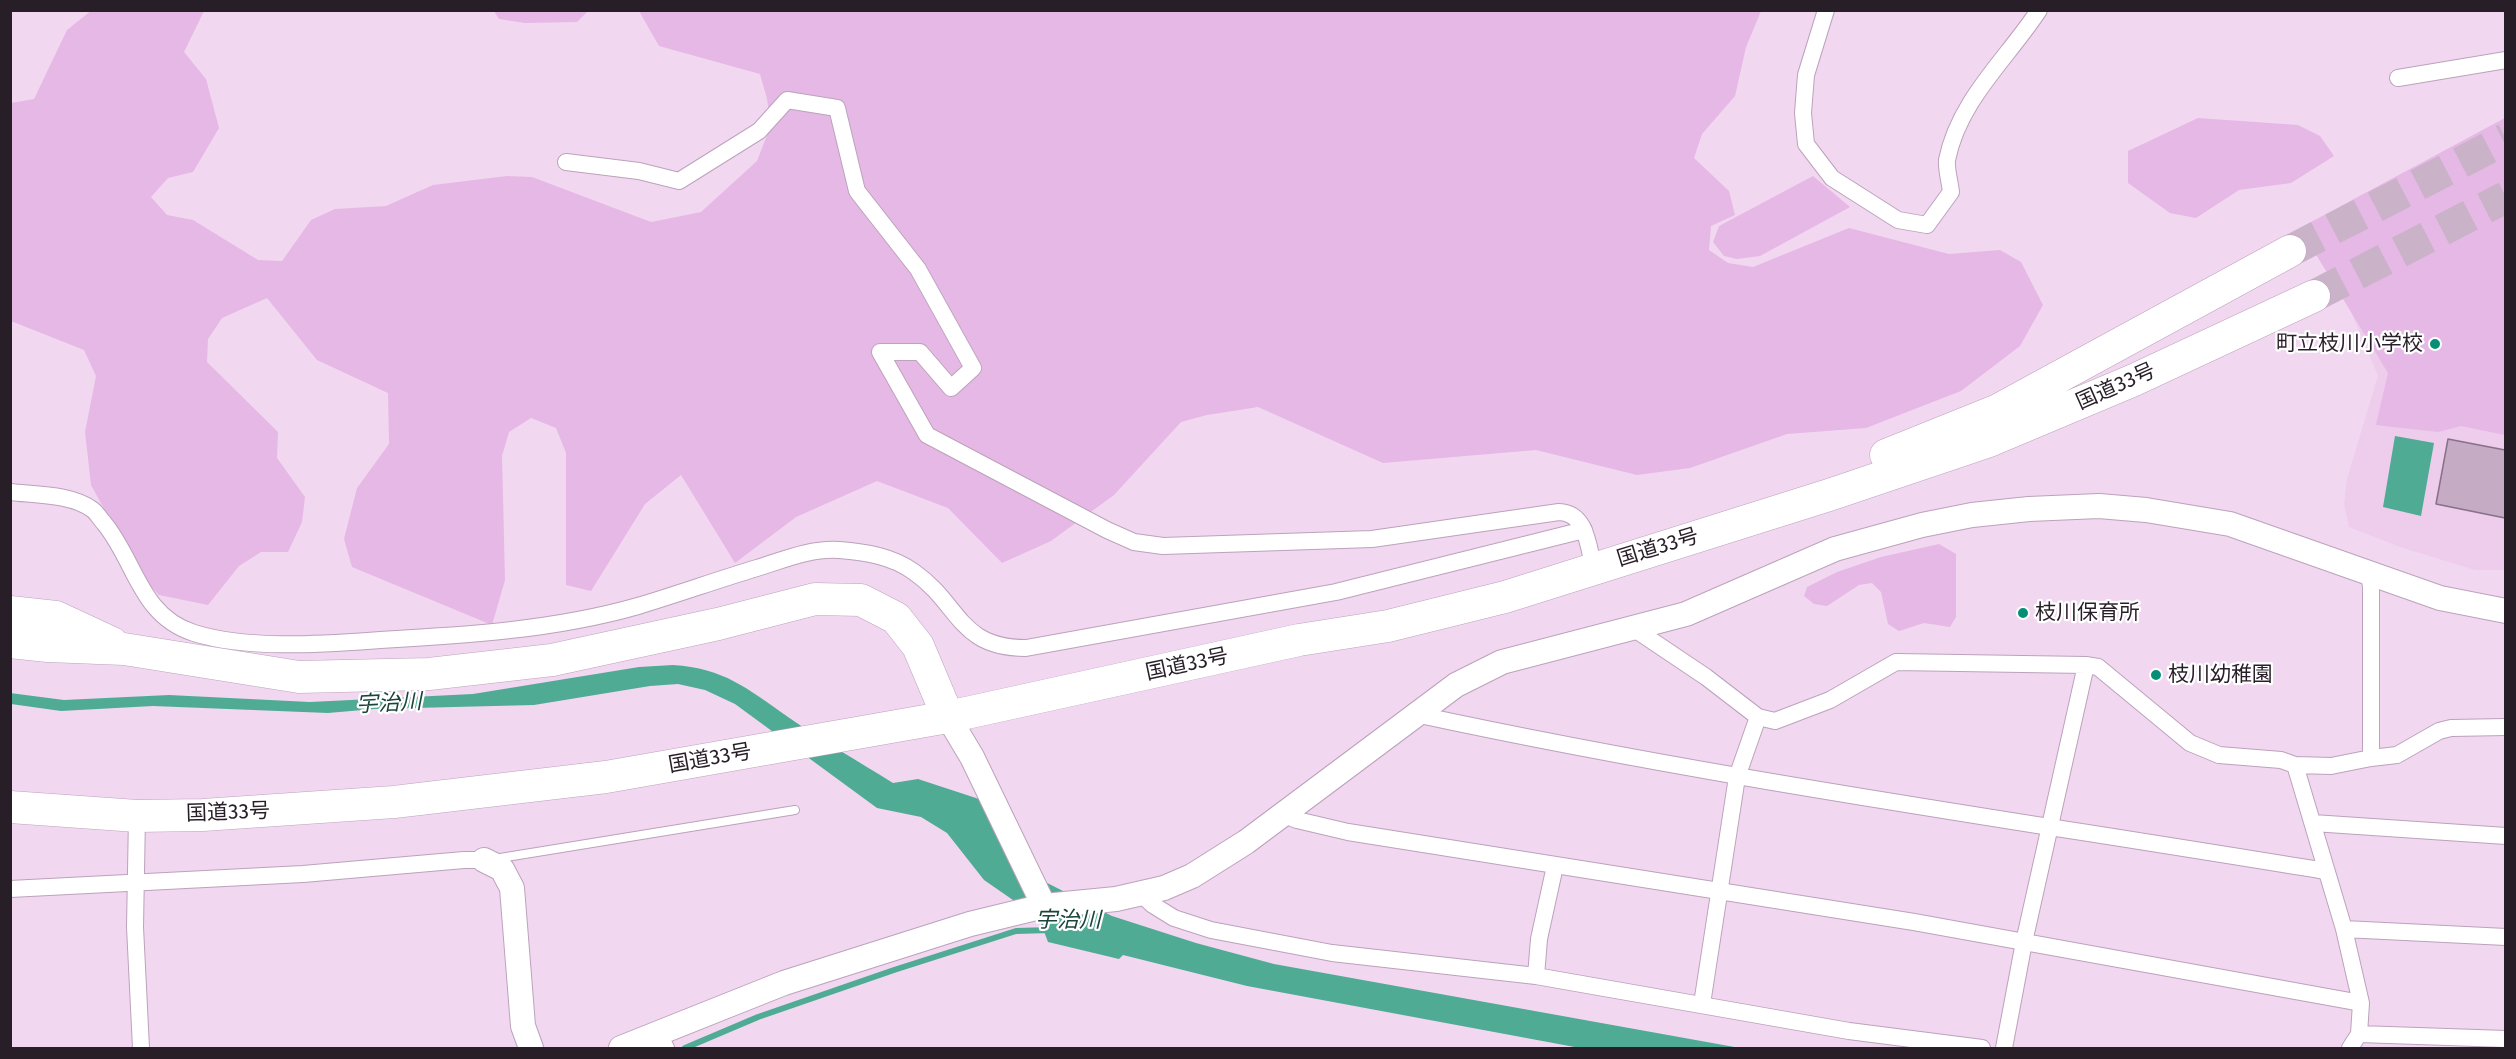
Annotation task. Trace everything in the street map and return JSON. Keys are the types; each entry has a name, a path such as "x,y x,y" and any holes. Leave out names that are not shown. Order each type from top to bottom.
{"highway":[{"path":"1594,568 1998,410 2290,250"},
{"name":"国道33号","path":"10,807 137,816 290,811 394,802 606,777 948,717 1299,640 1388,626 1505,597 1829,495 1989,441 2132,401 2318,305"},
{"path":"10,642 48,646 124,648 299,677 429,674 552,660 718,624 815,599 861,600 896,618 918,646 948,717"},
{"path":"10,612 56,617 124,648"}],"street":[{"path":"1826,10 1806,75 1803,113 1806,144 1832,178 1898,220 1927,225 1951,192 1947,161 1964,114 1997,64 2039,10"},
{"path":"2398,78 2505,60"},
{"path":"566,162 639,171 679,181 759,131 787,100 837,108 857,191 918,269 973,368 951,388 920,352 880,352 927,435 1134,542 1163,546 1372,539 1559,512 1570,513 1580,521 1594,568"},
{"path":"10,492 73,501 93,510 112,533 145,595 165,620 194,633 239,641 317,644 517,631 635,606 804,553 836,550 873,554 902,564 917,573 967,628 982,640 1005,648 1026,648 1336,592 1584,530"},
{"path":"621,1048 662,1041 784,982 970,924 1044,906 1141,894 1173,884 1214,863 1456,685 1502,662 1686,614 1835,549 1922,525 1972,515 2029,509 2099,506 2198,518 2230,524 2440,598 2505,611"},
{"path":"2369,573 2371,758"},
{"path":"1634,628 1706,677 1758,717 1775,721 1830,700 1896,662 2098,667 2190,743 2219,755 2281,760 2295,765 2331,766 2397,755 2439,731 2451,728 2505,727"},
{"path":"2004,1048 2024,942 2086,665"},
{"path":"1415,714 1475,728 1737,777 2325,871"},
{"path":"948,717 972,757 1044,906"},
{"path":"1702,1005 1737,777 1758,717"},
{"path":"2295,765 2344,929 2361,1003 2359,1034 2350,1048"},
{"path":"1282,814 1297,820 1348,832 2024,942 2361,1003"},
{"path":"137,816 135,927 141,1048"},
{"path":"2313,823 2505,836"},
{"path":"10,889 303,874 464,860 484,861 502,869 512,888 523,1026 531,1048"},
{"path":"1536,976 1539,939 1555,866"},
{"path":"1141,894 1153,905 1174,918 1211,930 1332,952 1536,976 1850,1031 1982,1048"},
{"path":"2344,929 2505,937"},
{"path":"2359,1034 2505,1039"}],"lane":[{"path":"484,861 795,810"}],"shaded area":[{"path":"92,10 204,11 184,52 206,79 219,128 193,172 168,178 151,197 167,215 193,220 258,260 282,261 311,220 335,209 386,206 433,185 507,176 532,177 651,222 701,212 757,161 771,125 760,74 659,46 639,11 1761,11 1746,47 1735,96 1702,134 1694,158 1729,191 1735,215 1711,226 1709,250 1728,263 1753,267 1849,228 1949,254 2000,250 2021,262 2043,305 2020,346 1961,391 1866,428 1787,434 1690,468 1637,475 1536,450 1383,463 1258,407 1207,415 1181,422 1114,495 1051,541 1002,563 948,508 877,481 796,517 735,563 681,475 645,504 591,591 566,585 566,453 556,428 531,418 509,432 502,456 505,580 492,625 352,567 344,539 357,488 389,444 388,393 317,360 267,298 222,318 208,339 207,362 278,432 277,458 305,497 302,522 288,552 261,552 239,566 208,605 159,595 141,576 91,485 85,432 96,376 84,350 11,321 11,103 34,99 67,30"},
{"path":"494,11 588,11 577,22 525,23 499,19"},
{"path":"2198,118 2298,125 2320,136 2334,156 2291,183 2239,190 2196,218 2170,213 2128,183 2128,151"},
{"name":"町立枝川小学校","path":"2505,118 2505,570 2475,570 2400,547 2349,527 2344,504 2347,479 2378,376 2351,312 2300,228"},
{"name":"町立枝川小学校","path":"2505,118 2505,435 2461,426 2438,432 2376,425 2388,373 2300,228"},
{"path":"1813,176 1850,207 1760,256 1737,259 1724,256 1713,242 1719,226"},
{"path":"1939,544 1956,554 1956,617 1950,627 1924,623 1899,631 1888,624 1881,592 1872,583 1859,585 1827,606 1814,604 1804,596 1807,587 1837,572 1881,557"}],"water":[{"path":"2395,436 2434,443 2421,516 2383,507"},
{"name":"宇治川","path":"673,665 707,670 735,682 813,734 893,783 918,779 982,800 999,831 1010,864 1112,916 1196,943 1274,964 1740,1048 1580,1048 1247,986 1123,955 1119,959 1048,942 1039,918 984,880 947,833 921,817 877,808 735,704 705,690 678,684 650,686 534,705 374,709 328,713 153,706 61,711 11,704 10,693 64,700 169,695 310,702 473,694 639,667"}],"building":[{"path":"2448,439 2505,450 2505,518 2436,504"}],"waterway":[{"path":"685,1048 758,1017 894,970 1016,931 1051,930"}],"tunnel":[{"path":"2290,251 2506,139"},
{"path":"2314,296 2506,197"}],"place":[{"name":"町立枝川小学校","path":"2435,344"},
{"name":"枝川保育所","path":"2023,613"},
{"name":"枝川幼稚園","path":"2156,675"}]}
